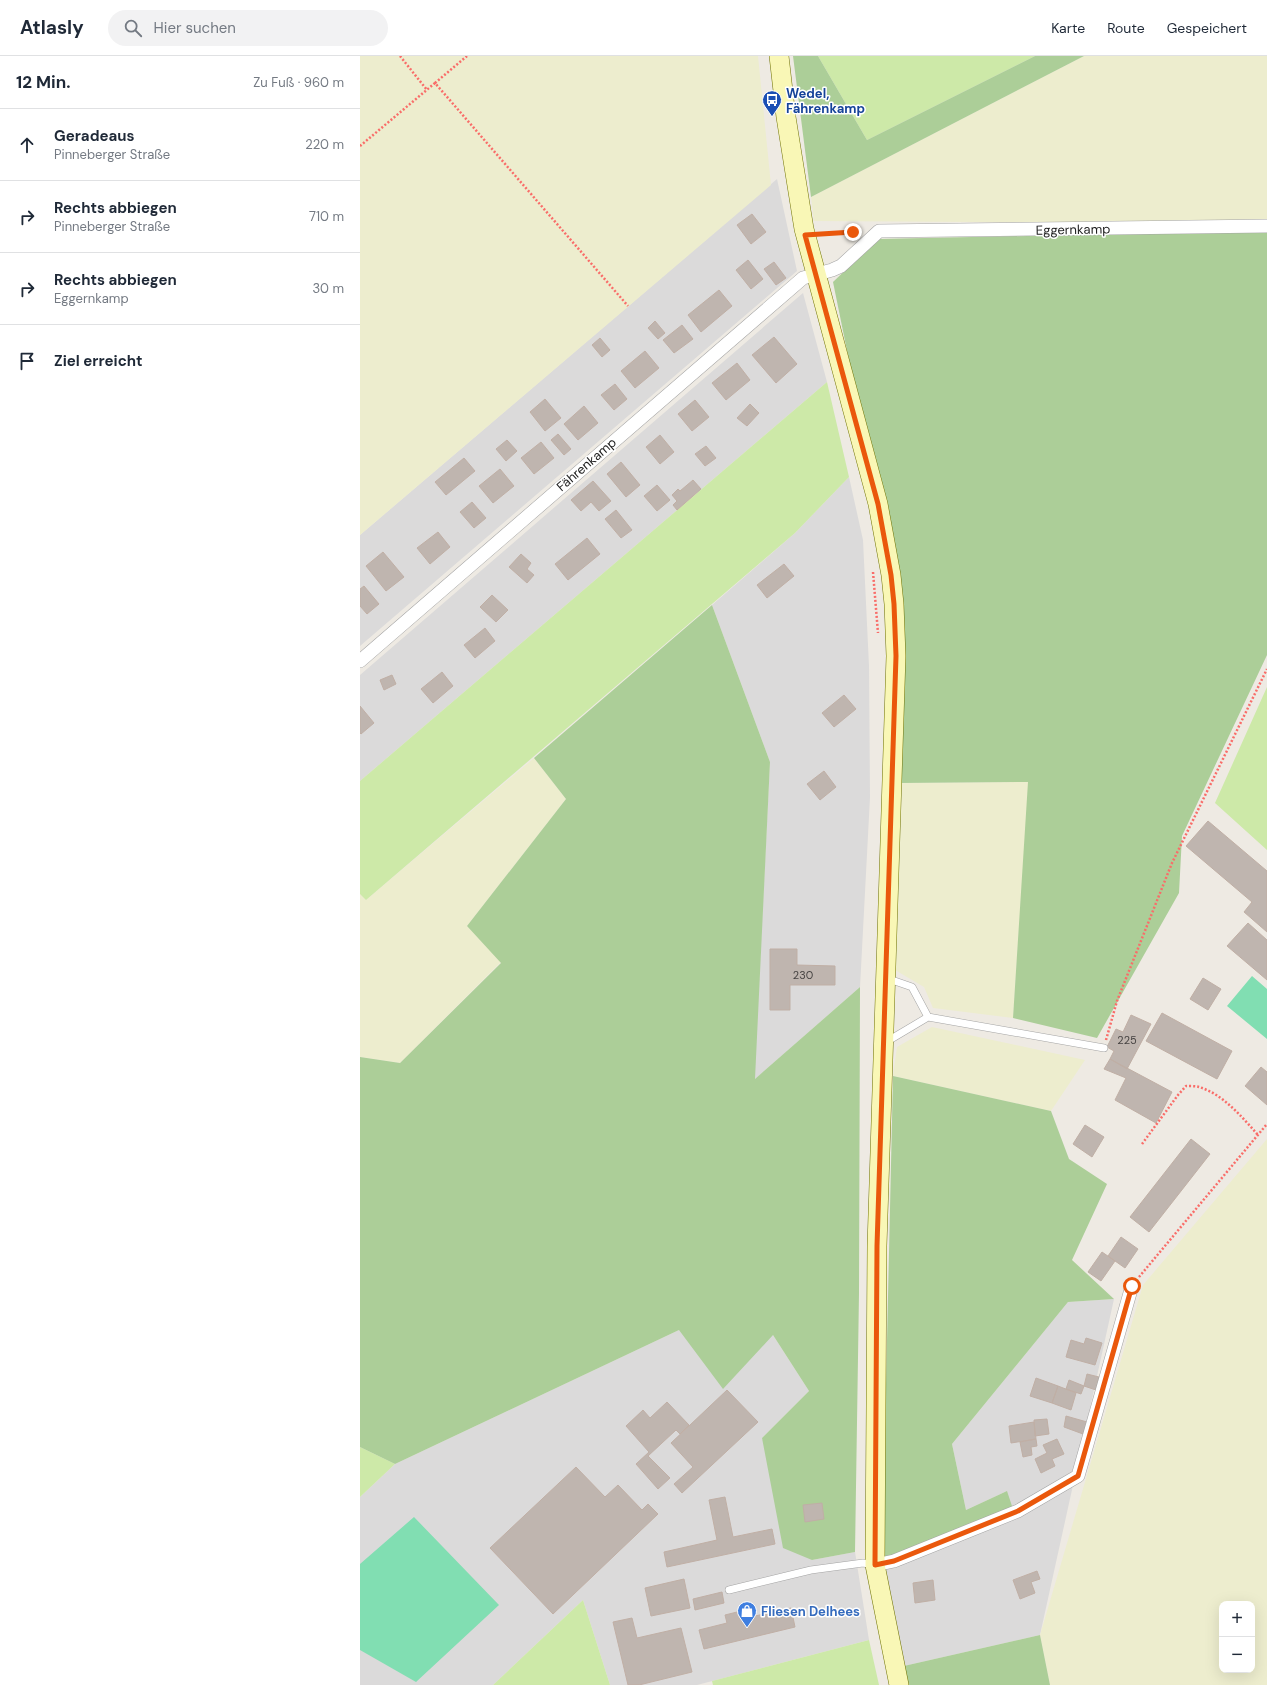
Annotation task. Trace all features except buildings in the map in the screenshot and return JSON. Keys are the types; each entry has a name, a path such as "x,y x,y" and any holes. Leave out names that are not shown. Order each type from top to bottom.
{"main road":[{"path":"779,56 786,117 805,235 878,504 885,540 894,604 896,656 886,978 882,1044 877,1246 875,1565 899,1685"}],"street":[{"name":"Eggernkamp","path":"879,231 1267,226"},
{"path":"816,275 842,266 879,231"},
{"name":"Fährenkamp","path":"360,660 803,278 816,275"},
{"path":"875,1565 894,1561 1018,1511 1078,1476 1132,1286"}],"lane":[{"path":"886,978 912,987 928,1017"},
{"path":"882,1044 928,1017 1104,1048"},
{"path":"729,1590 811,1570 863,1563 875,1565"}],"path":[{"path":"400,56 427,90"},
{"path":"360,146 467,56"},
{"path":"435,83 628,306"},
{"path":"805,235 879,231"},
{"path":"873,566 878,634"},
{"path":"1104,1048 1117,1001 1172,863 1267,669"},
{"path":"1142,1144 1186,1086 1199,1087 1219,1097 1232,1107 1258,1135"},
{"path":"1132,1286 1267,1124"}],"shaded area":[{"path":"777,179 797,271 360,646 360,535"},
{"path":"803,293 827,382 360,781 360,675"},
{"path":"849,477 863,540 869,666 870,797 860,987 754,1080 770,762 712,605 795,533"},
{"path":"1114,1299 1040,1635 895,1668 882,1562 1007,1491 966,1510 952,1444 1068,1302"},
{"path":"679,1330 773,1335 809,1391 762,1438 812,1560 855,1552 869,1640 697,1685 610,1685 583,1600 493,1685 360,1685 360,1497 395,1464"}],"green space":[{"path":"360,56 758,56 771,185 360,535"},
{"path":"793,56 818,56 867,140 1035,56 1084,56 811,197"},
{"path":"818,56 1035,56 867,140"},
{"path":"1084,56 1267,56 1267,224 814,221 811,197"},
{"path":"1267,231 1267,655 1182,836 1179,893 1097,1038 1013,1018 1028,782 899,783 883,527 833,282 878,239"},
{"path":"827,382 849,477 795,533 366,900 360,894 360,781"},
{"path":"712,605 770,762 755,1079 860,987 859,1293 855,1552 812,1560 783,1548 762,1438 809,1391 773,1335 723,1389 679,1330 395,1464 360,1447 360,1057 400,1063 501,963 467,926 566,799 534,758"},
{"path":"1267,687 1267,850 1215,803"},
{"path":"534,758 566,799 467,926 501,962 400,1063 360,1057 360,894 366,900"},
{"path":"1029,782 1013,1018 933,1008 924,987 895,970 899,783"},
{"path":"1252,976 1267,989 1267,1039 1227,1006"},
{"path":"932,1027 1085,1060 1051,1111 893,1076 897,1047"},
{"path":"893,1076 1051,1111 1069,1159 1107,1184 1072,1260 1114,1299 1068,1302 952,1444 966,1510 1007,1491 1013,1509 882,1562"},
{"path":"1267,1139 1267,1685 1050,1685 1040,1635 1143,1285"},
{"path":"360,1447 395,1464 360,1497"},
{"path":"414,1517 499,1605 416,1682 360,1650 360,1564"},
{"path":"583,1600 610,1685 493,1685"},
{"path":"1040,1635 1050,1685 899,1685 895,1668"},
{"path":"869,1640 879,1685 713,1685 712,1681"}],"place":[{"name":"Wedel, Fährenkamp","path":"772,117"},
{"name":"Fliesen Delhees","path":"747,1628"}],"route":[{"path":"853,232 805,235 878,504 891,575 894,604 896,656 893,775 886,978 882,1044 881,1142 877,1246 875,1565 894,1561 1018,1511 1078,1476 1132,1286"}]}
